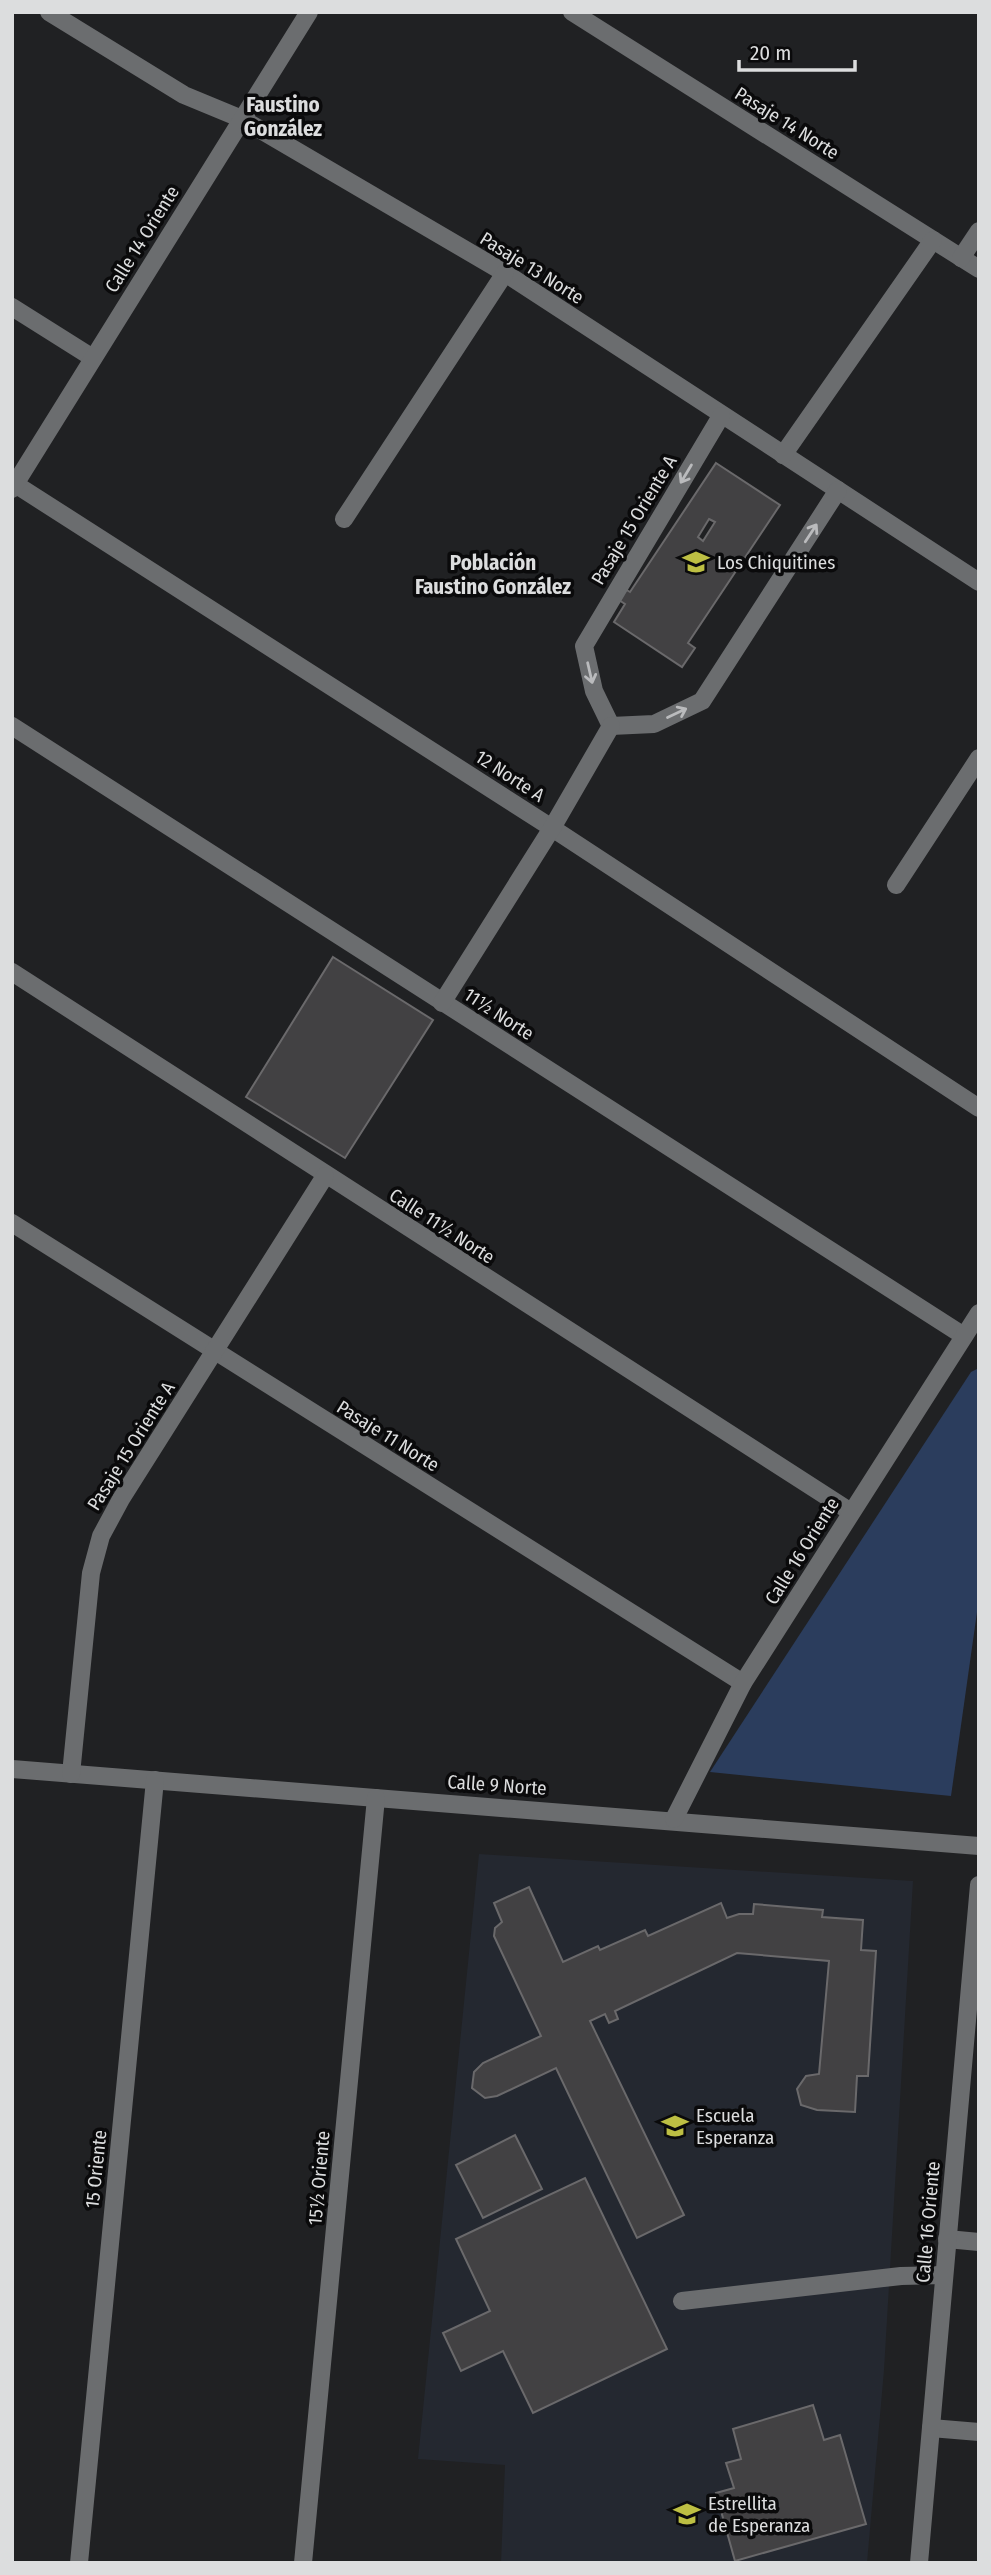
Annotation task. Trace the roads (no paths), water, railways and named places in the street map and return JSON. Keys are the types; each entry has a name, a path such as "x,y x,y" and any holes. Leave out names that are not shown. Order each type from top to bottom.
{"street":[{"name":"Pasaje 13 Norte","path":"49,12 184,95 242,118 505,273 979,582"},
{"name":"Calle 14 Oriente","path":"14,486 309,12"},
{"name":"Pasaje 14 Norte","path":"572,12 979,269"},
{"path":"961,258 979,231"},
{"path":"783,455 933,240"},
{"path":"344,519 505,273"},
{"path":"12,307 93,358"},
{"name":"Pasaje 15 Oriente A","path":"611,726 594,691 584,646 721,416"},
{"name":"12 Norte A","path":"14,486 552,828 979,1108"},
{"path":"442,1003 552,828 611,726 654,724 702,701 838,491"},
{"name":"11½ Norte","path":"12,726 964,1336"},
{"path":"896,885 979,758"},
{"name":"Calle 11½ Norte","path":"12,972 851,1513"},
{"name":"Pasaje 15 Oriente A","path":"71,1773 91,1573 101,1536 325,1176"},
{"name":"Pasaje 11 Norte","path":"12,1223 743,1684"},
{"name":"Calle 16 Oriente","path":"674,1819 743,1684 979,1313"},
{"name":"Calle 9 Norte","path":"12,1769 674,1819 979,1846"},
{"name":"15 Oriente","path":"79,2563 155,1780"},
{"name":"15½ Oriente","path":"303,2563 376,1798"},
{"name":"Calle 16 Oriente","path":"919,2563 947,2239 971,2062 979,1885"},
{"path":"947,2239 979,2242"},
{"path":"682,2301 901,2276 944,2275"},
{"path":"931,2428 979,2432"}],"place":[{"name":"Los Chiquitines","path":"696,562"},
{"name":"Escuela Esperanza","path":"675,2126"},
{"name":"Estrellita de Esperanza","path":"687,2514"}],"district":[{"name":"Faustino González","path":"283,117"},
{"name":"Población Faustino González","path":"493,575"}]}
